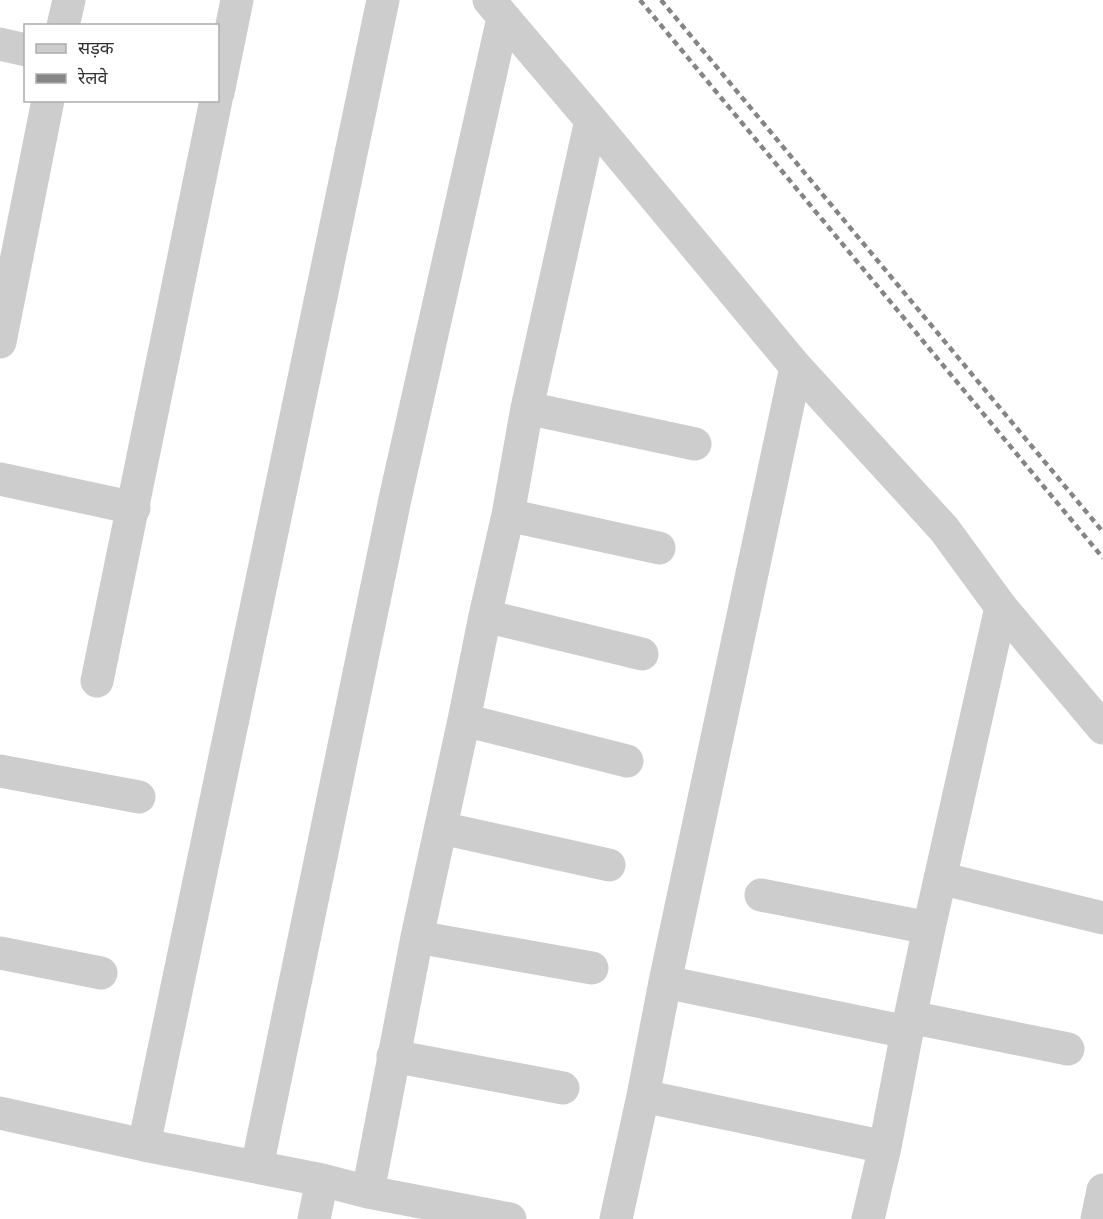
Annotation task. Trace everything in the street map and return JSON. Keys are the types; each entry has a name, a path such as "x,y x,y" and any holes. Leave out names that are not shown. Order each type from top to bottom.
{"street":[{"path":"63,24 69,0"},
{"path":"219,88 237,0"},
{"path":"144,1145 383,0"},
{"path":"257,1167 496,9"},
{"path":"496,9 796,367 944,529 1001,607 1103,728"},
{"path":"0,44 24,50"},
{"path":"0,342 11,232 47,102"},
{"path":"97,681 216,102"},
{"path":"368,1192 417,937 507,515 527,408 591,120"},
{"path":"616,1219 643,1096 664,982 796,367"},
{"path":"527,408 694,444"},
{"path":"0,479 134,508"},
{"path":"507,515 659,548"},
{"path":"868,1219 885,1147 908,1024 1001,607"},
{"path":"485,616 642,654"},
{"path":"464,720 627,761"},
{"path":"0,771 139,797"},
{"path":"441,828 609,865"},
{"path":"940,878 1103,918"},
{"path":"761,895 929,928"},
{"path":"417,937 592,968"},
{"path":"0,953 102,974"},
{"path":"664,982 1068,1049"},
{"path":"393,1056 563,1088"},
{"path":"643,1096 885,1147"},
{"path":"0,1113 144,1145 322,1180 368,1192 510,1219"},
{"path":"314,1219 322,1180"},
{"path":"1096,1219 1103,1190"}],"railway":[{"path":"640,0 1103,558"},
{"path":"661,0 1103,532"}]}
